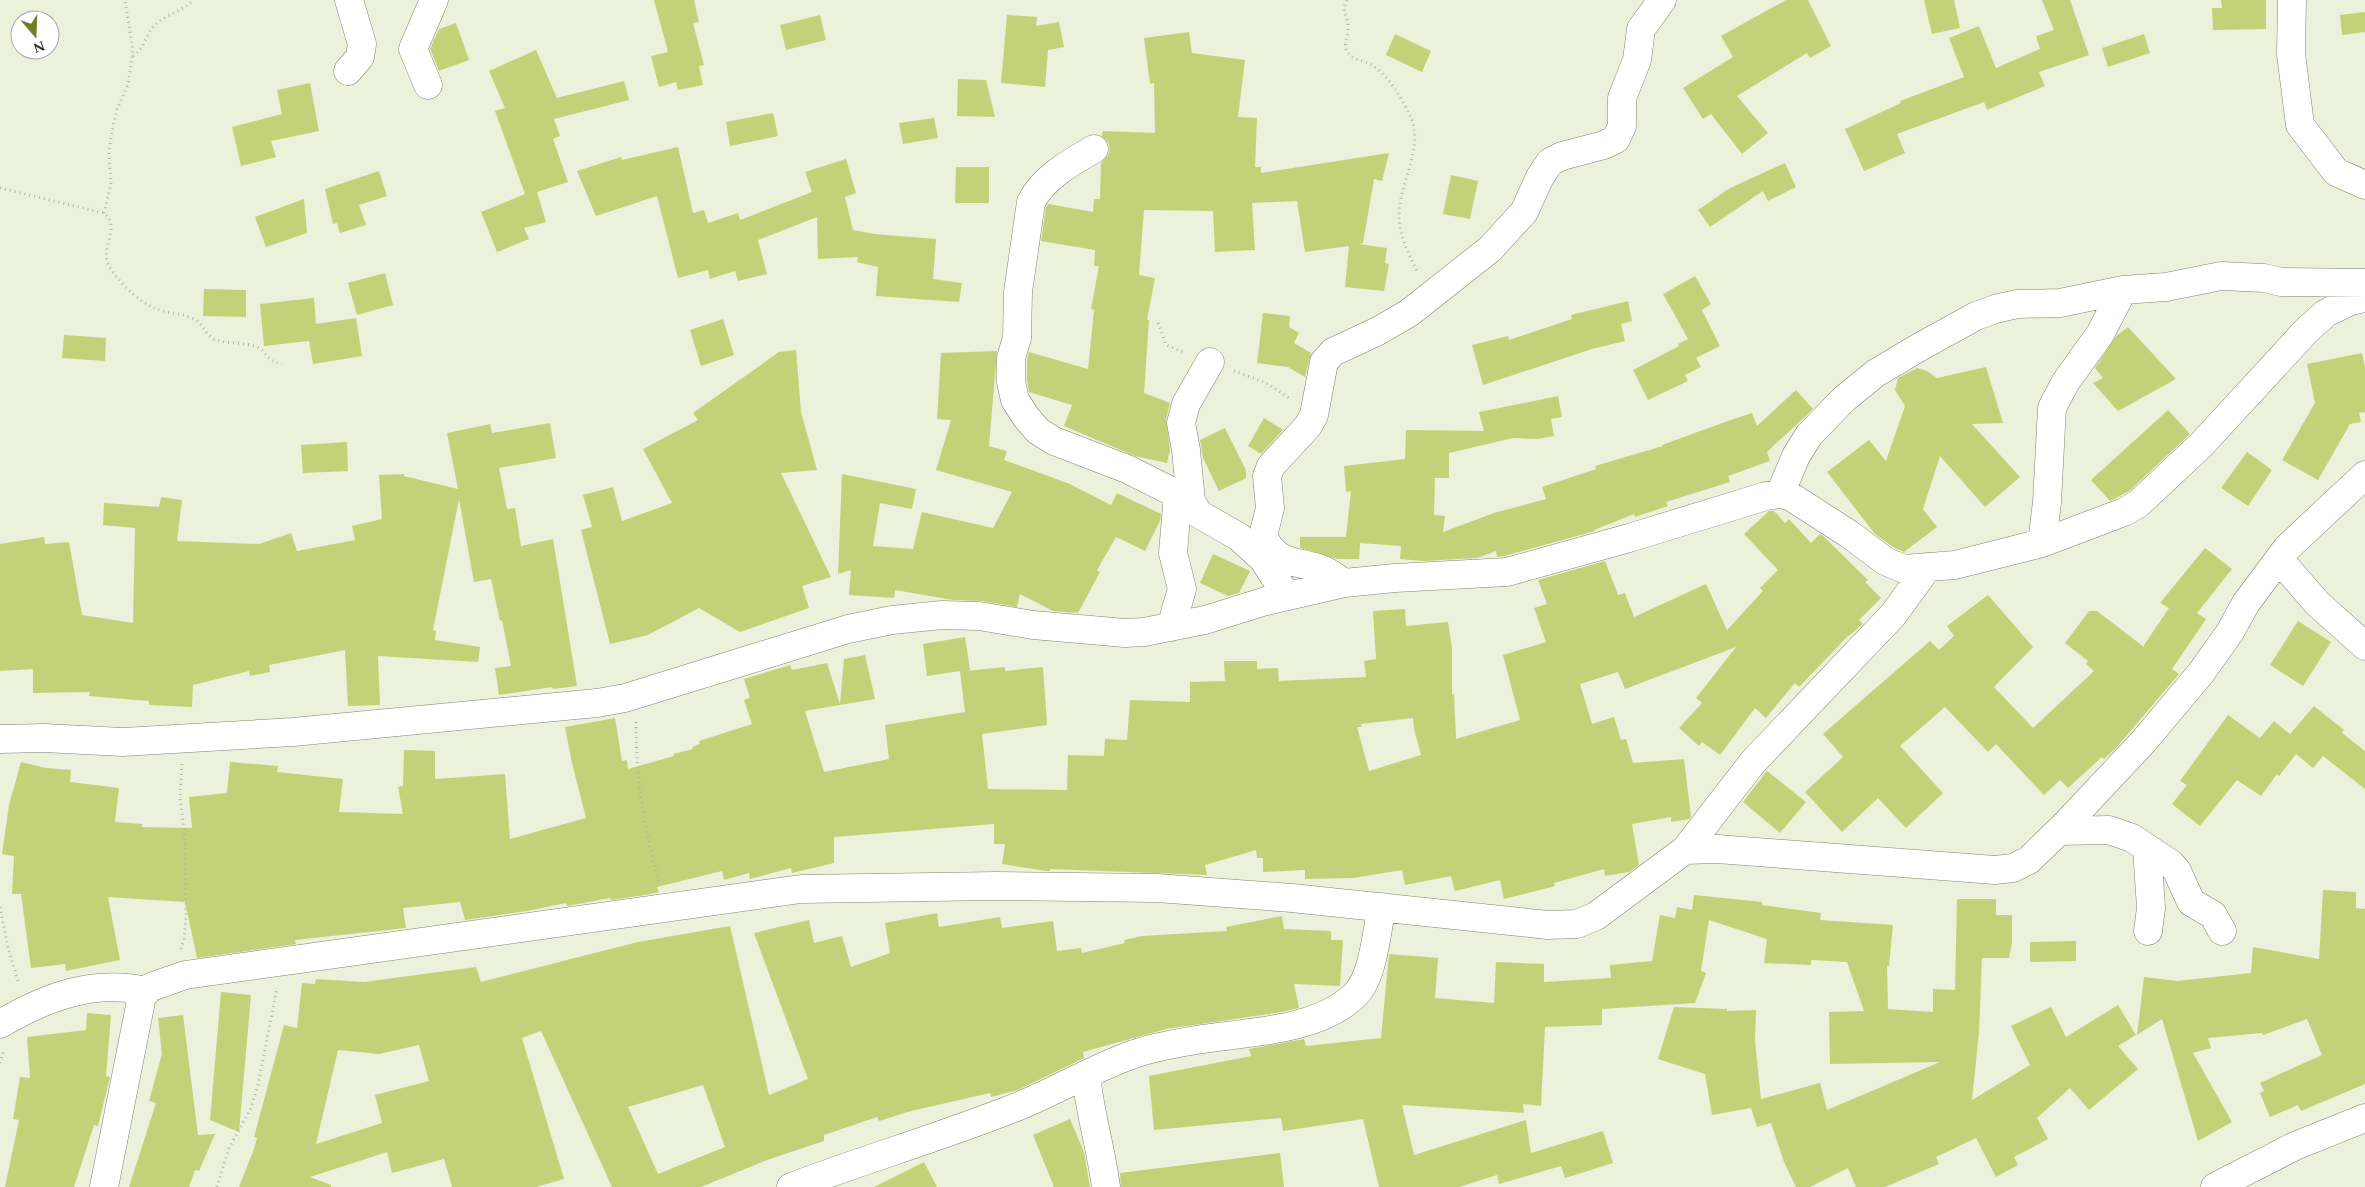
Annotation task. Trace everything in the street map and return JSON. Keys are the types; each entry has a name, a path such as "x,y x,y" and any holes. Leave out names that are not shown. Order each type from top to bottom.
{"street":[{"path":"348,71 360,57 362,44 349,0"},
{"path":"428,85 413,49 434,0"},
{"path":"1344,583 1330,573 1284,560 1272,552 1263,536 1270,508 1267,476 1271,466 1308,426 1314,415 1324,362 1333,352 1378,331 1409,313 1484,254 1512,227 1524,212 1540,177 1550,162 1562,156 1604,146 1616,139 1622,126 1622,98 1637,60 1641,28 1662,0"},
{"path":"2292,0 2291,54 2300,125 2336,172 2365,185"},
{"path":"1094,149 1037,190 1032,202 1018,292 1017,338 1011,358 1011,382 1015,400 1026,418 1038,431 1054,441 1127,469 1185,498 1199,514 1239,537 1263,560 1287,596"},
{"path":"1780,494 1796,456 1809,435 1844,399 1876,373 1976,316 1995,309 2025,304 2060,303 2123,290 2166,287 2220,276 2264,278 2281,282 2365,283"},
{"path":"2042,543 2047,502 2052,408 2065,383 2100,334 2123,290"},
{"path":"0,739 44,738 123,742 293,732 597,703 636,694 848,629 892,620 942,615 978,616 1033,625 1125,633 1171,627 1344,583 1395,578 1507,572 1629,538 1766,496 1780,494 1790,496 1812,510 1893,566 1904,569 1955,565 2042,543 2124,512 2138,504 2200,445 2306,331 2326,313 2351,301 2365,298"},
{"path":"1171,627 1182,589 1173,553 1185,498 1188,465 1181,423 1186,404 1210,362"},
{"path":"1685,850 1717,849 1995,870 2013,868 2029,860 2143,742 2201,673 2230,632 2246,603 2287,548 2365,475"},
{"path":"2279,559 2317,603 2365,646"},
{"path":"104,1187 137,1012 142,996 157,987 185,975 801,888 996,886 1157,888 1382,907 1548,925 1577,924 1596,916 1685,850 1753,762 1882,627 1928,568"},
{"path":"2059,831 2092,829 2118,832 2147,849 2171,864 2177,871 2190,902 2214,915 2222,931"},
{"path":"2147,849 2151,908 2148,931"},
{"path":"791,1187 1010,1110 1126,1057 1151,1049 1286,1027 1314,1019 1335,1009 1355,996 1364,983 1382,907"},
{"path":"9,1018 66,993 93,988 157,987"},
{"path":"1086,1076 1106,1187"},
{"path":"2215,1187 2244,1180 2295,1146 2365,1118"}],"path":[{"path":"104,213 111,184 108,152 117,109 128,85 132,56 132,38 125,0"},
{"path":"132,56 144,46 154,25 181,10 193,0"},
{"path":"1347,0 1343,12 1348,24 1346,45 1348,52 1355,59 1370,64 1377,69 1395,89 1411,118 1414,129 1414,145 1399,210 1400,226 1407,251 1431,295"},
{"path":"0,188 104,213 110,220 111,228 105,252 109,267 120,281 144,302 157,309 195,319 213,339 257,347 271,361 282,364"},
{"path":"636,694 638,784 645,830 665,908"},
{"path":"157,987 184,939 186,917 185,838 180,798 182,760 174,739"},
{"path":"0,906 8,948 19,984 9,1018"},
{"path":"217,1187 229,1148 251,1108 258,1085 282,961"}],"building":[{"path":"654,0 694,0 699,22 693,23 704,65 699,66 703,85 678,90 676,82 659,87 651,56 668,52"},
{"path":"1786,0 1808,0 1831,46 1810,58 1807,53 1737,96 1768,133 1742,154 1711,114 1703,119 1683,88 1733,57 1721,36"},
{"path":"1924,0 1954,0 1960,28 1932,34"},
{"path":"2042,0 2070,0 2089,55 2039,72 2045,86 1987,110 1984,102 1897,134 1905,153 1864,171 1845,129 1901,103 1900,101 1964,77 1949,38 1979,26 1996,68 2040,49 2036,36 2054,30"},
{"path":"2221,0 2266,0 2266,29 2213,30 2212,8 2222,8"},
{"path":"2365,12 2365,32 2342,35 2340,15"},
{"path":"820,15 826,40 786,50 780,25"},
{"path":"1007,15 1037,17 1036,26 1059,22 1064,47 1048,50 1045,87 1001,83"},
{"path":"456,23 469,60 439,71 430,49 439,29"},
{"path":"1189,32 1192,53 1245,60 1238,117 1257,118 1255,167 1261,167 1261,173 1389,153 1382,181 1374,179 1363,243 1359,244 1387,248 1385,263 1389,264 1384,291 1345,287 1349,246 1305,252 1297,201 1252,203 1255,250 1215,252 1213,211 1144,210 1139,275 1155,278 1147,320 1149,320 1144,393 1170,403 1166,419 1170,450 1167,463 1135,456 1064,426 1072,405 1029,392 1027,360 1029,352 1088,369 1094,310 1091,309 1099,266 1094,266 1095,250 1041,241 1046,207 1048,204 1093,212 1094,199 1100,199 1101,163 1107,157 1110,150 1108,142 1102,136 1103,131 1155,133 1154,83 1150,84 1144,38"},
{"path":"1395,34 1431,51 1422,72 1386,55"},
{"path":"2144,34 2150,53 2108,67 2102,48"},
{"path":"536,50 557,98 624,81 629,100 554,119 560,136 553,139 568,182 537,192 546,222 524,228 529,239 497,252 481,212 525,194 495,111 505,108 489,71"},
{"path":"958,79 986,80 995,117 957,116"},
{"path":"310,83 319,131 271,141 276,157 241,166 232,127 282,114 277,90"},
{"path":"773,113 778,136 730,146 726,122"},
{"path":"934,118 938,138 903,144 899,123"},
{"path":"678,147 693,213 704,210 708,223 738,213 740,220 812,192 805,172 846,159 856,193 845,197 853,230 874,234 936,239 933,279 962,283 959,302 876,296 878,267 857,262 858,257 818,259 817,217 758,240 767,274 738,281 735,271 710,279 708,270 678,278 657,196 596,216 577,171 621,157 622,160"},
{"path":"1785,163 1796,187 1768,201 1763,191 1710,227 1698,210 1730,188"},
{"path":"956,167 989,167 989,203 955,203"},
{"path":"379,171 387,196 359,205 366,225 340,233 337,223 333,224 325,189"},
{"path":"1451,175 1478,181 1470,219 1443,214"},
{"path":"304,199 307,233 266,247 255,217"},
{"path":"385,273 393,305 357,315 348,283"},
{"path":"1695,276 1711,304 1702,310 1720,346 1696,358 1701,367 1685,375 1688,381 1648,400 1633,370 1679,346 1678,344 1688,339 1663,294"},
{"path":"204,289 246,290 246,317 203,316"},
{"path":"314,298 316,324 356,318 362,356 313,364 309,341 264,346 260,304"},
{"path":"1628,301 1632,321 1621,324 1625,341 1592,349 1483,385 1472,345 1508,336 1509,340 1572,319 1571,315"},
{"path":"1263,313 1290,316 1289,327 1299,333 1294,343 1311,353 1305,377 1288,367 1257,363"},
{"path":"723,319 734,355 701,366 690,330"},
{"path":"2128,327 2176,379 2118,411 2093,383 2103,378 2095,368 2116,336"},
{"path":"64,335 106,338 105,361 62,358"},
{"path":"796,350 801,412 817,470 781,473 831,577 802,586 809,608 740,632 699,608 648,635 610,644 581,530 592,527 583,495 613,487 622,521 672,503 643,449 698,420 693,413 779,352"},
{"path":"997,351 989,446 1007,451 1004,460 1070,484 1111,505 1117,493 1161,514 1160,521 1145,551 1116,537 1097,570 1100,572 1078,613 1053,611 1020,594 1017,607 982,601 953,600 895,590 894,598 849,595 851,570 838,574 842,474 916,489 912,509 880,503 873,546 913,549 922,512 993,528 1012,492 936,470 951,420 937,419 941,353"},
{"path":"2362,353 2365,367 2365,412 2359,413 2361,422 2350,424 2318,480 2282,460 2315,403 2307,364"},
{"path":"1986,367 2003,423 1972,424 2020,477 1985,507 1940,456 1923,509 1937,527 1904,552 1893,547 1875,534 1827,472 1869,440 1886,461 1905,406 1895,390 1898,378 1917,368 1927,371 1937,378"},
{"path":"1796,390 1813,409 1767,452 1770,461 1728,476 1730,482 1666,502 1668,506 1635,517 1634,514 1595,531 1497,557 1496,551 1477,558 1423,561 1400,559 1401,546 1360,543 1359,559 1337,559 1300,548 1300,537 1346,537 1351,491 1346,492 1344,466 1405,459 1406,430 1484,431 1479,412 1558,396 1562,417 1551,419 1554,436 1538,439 1513,438 1449,453 1449,478 1435,478 1434,515 1445,516 1443,532 1494,513 1546,499 1542,487 1596,469 1595,466 1663,446 1725,422 1752,413 1757,426"},
{"path":"2168,410 2190,434 2129,491 2110,501 2091,480"},
{"path":"1264,418 1283,430 1261,454 1248,446"},
{"path":"550,423 556,458 499,468 507,509 515,508 521,546 553,539 577,686 553,689 552,687 499,695 495,668 511,666 502,620 500,621 491,579 474,582 459,499 433,630 436,631 435,640 480,647 478,662 378,656 380,705 348,706 345,650 269,665 270,672 250,676 249,671 193,685 192,707 149,705 149,701 89,696 90,692 33,693 33,669 0,671 0,544 44,537 45,544 69,542 82,615 133,623 135,528 103,525 104,503 159,507 161,497 182,500 177,541 259,544 291,533 297,551 355,540 352,526 382,519 379,475 404,474 404,476 458,489 447,433 490,424 492,433"},
{"path":"1225,428 1246,470 1246,478 1219,491 1203,458 1200,440"},
{"path":"347,442 348,471 303,473 301,445"},
{"path":"2247,452 2272,470 2248,506 2221,488"},
{"path":"1769,511 1774,511 1785,523 1789,519 1811,543 1820,534 1823,536 1868,580 1865,582 1881,598 1859,620 1863,624 1846,638 1799,687 1795,683 1766,718 1755,708 1720,755 1702,742 1699,746 1679,728 1702,703 1696,698 1736,647 1625,689 1618,672 1580,684 1592,724 1614,717 1621,740 1626,739 1633,763 1684,759 1691,817 1671,822 1671,817 1632,824 1639,865 1629,872 1605,876 1604,869 1554,883 1555,886 1504,899 1500,880 1455,891 1451,876 1405,885 1402,870 1353,878 1305,879 1305,870 1263,872 1263,858 1257,858 1256,850 1205,865 1207,875 1050,869 1050,871 1046,871 1002,864 1005,844 994,844 994,824 834,837 834,863 792,873 791,868 750,879 749,873 724,880 722,871 657,887 659,892 611,900 610,898 567,906 566,903 465,920 460,902 403,908 406,928 295,940 296,944 197,958 185,902 108,897 120,960 66,971 65,964 31,968 21,894 12,894 14,856 2,854 9,805 21,762 46,768 71,770 70,782 119,788 115,822 142,824 142,827 192,828 189,797 227,793 230,762 278,766 277,772 343,779 339,812 403,814 398,787 403,786 404,750 435,751 435,779 505,774 510,839 586,818 565,727 615,718 622,761 627,760 628,769 674,756 673,754 693,749 692,747 700,744 699,741 752,724 744,700 750,698 744,679 790,665 792,670 827,663 840,704 844,659 865,655 875,699 805,711 824,772 889,759 885,725 965,712 960,671 927,676 923,644 965,637 970,670 966,671 1005,667 1005,671 1043,667 1047,725 982,734 988,789 1067,790 1068,755 1104,756 1105,739 1127,740 1130,700 1190,702 1190,682 1225,681 1224,661 1257,661 1257,669 1278,668 1279,681 1366,677 1364,661 1376,659 1373,611 1405,609 1406,626 1448,622 1452,648 1452,694 1454,694 1456,739 1520,720 1503,655 1546,642 1534,608 1547,604 1538,580 1605,561 1618,595 1625,593 1634,617 1706,584 1727,630 1763,591 1760,588 1778,570 1744,534","holes":["1413,718 1421,755 1369,771 1357,727 1362,727 1361,724"]},
{"path":"2205,548 2232,569 2197,613 2206,619 2172,669 2179,674 2116,748 2104,759 2102,757 2068,788 2060,780 2044,795 1996,744 1988,752 1945,707 1900,746 1943,793 1906,828 1878,798 1842,832 1805,792 1843,757 1823,734 1930,641 1939,650 1954,636 1947,626 1988,595 2033,647 1994,687 2033,728 2094,671 2086,664 2088,661 2065,643 2089,611 2097,611 2144,647 2169,608 2160,603"},
{"path":"1213,554 1250,571 1239,593 1228,596 1200,583"},
{"path":"2298,621 2331,642 2303,686 2270,665"},
{"path":"2314,706 2344,730 2342,733 2365,751 2365,789 2323,756 2313,768 2296,754 2279,776 2277,774 2261,796 2237,780 2200,826 2172,804 2187,785 2180,781 2228,715 2260,738 2274,721 2290,734"},
{"path":"1767,771 1806,802 1780,833 1743,802"},
{"path":"2323,890 2356,892 2356,908 2365,909 2365,1084 2301,1111 2298,1105 2270,1117 2260,1093 2264,1091 2260,1083 2322,1055 2307,1019 2263,1035 2262,1033 2208,1038 2211,1048 2193,1053 2232,1122 2198,1141 2162,1019 2137,1035 2144,977 2177,981 2251,973 2253,947 2319,959"},
{"path":"1694,895 1762,902 1762,905 1821,913 1820,920 1893,925 1889,966 1887,966 1888,1009 1933,1012 1933,989 1955,990 1957,899 1996,899 1996,915 2012,915 2012,944 2009,958 1982,958 1979,1032 1972,1100 2030,1065 2011,1026 2051,1007 2066,1037 2118,1005 2136,1035 2118,1046 2138,1069 2089,1110 2070,1088 2037,1118 2048,1139 2014,1157 2018,1165 1996,1177 1976,1138 1936,1157 1939,1164 1885,1187 1856,1187 1848,1168 1810,1187 1796,1187 1784,1162 1771,1123 1757,1127 1751,1108 1712,1115 1705,1074 1658,1059 1674,1007 1727,1009 1727,1011 1756,1010 1755,1041 1761,1099 1820,1083 1827,1110 1940,1062 1830,1064 1829,1012 1864,1011 1847,962 1811,960 1811,965 1764,963 1767,939 1709,920 1701,971 1706,973 1695,1003 1602,1009 1602,1025 1545,1027 1541,1106 1523,1104 1524,1113 1402,1105 1414,1155 1526,1120 1531,1153 1603,1131 1613,1163 1565,1178 1561,1166 1499,1184 1497,1175 1459,1187 1379,1187 1363,1119 1283,1131 1281,1118 1154,1130 1149,1076 1251,1056 1249,1049 1304,1039 1306,1046 1381,1038 1389,954 1438,958 1435,998 1494,1003 1496,962 1544,964 1544,982 1611,978 1610,965 1652,961 1660,915 1675,918 1677,907 1692,910"},
{"path":"937,913 939,927 1000,917 1002,928 1053,921 1057,951 1081,948 1082,953 1125,943 1124,940 1142,936 1227,931 1226,927 1282,916 1284,929 1331,931 1331,940 1343,940 1340,986 1294,984 1299,1008 1166,1029 1083,1052 1084,1058 1018,1090 991,1097 990,1093 911,1111 879,1121 877,1117 824,1135 824,1141 767,1160 701,1187 612,1187 541,1031 522,1038 564,1179 536,1187 452,1187 444,1159 392,1173 387,1152 310,1177 331,1185 331,1187 239,1187 254,1149 257,1138 254,1137 284,1025 297,1028 302,983 315,984 316,979 364,982 476,967 481,982 638,942 730,926 769,1095 808,1079 754,933 809,920 814,943 842,936 851,967 890,953 885,923","holes":["419,1045 429,1081 375,1095 382,1123 316,1144 338,1050 379,1054","703,1085 725,1147 658,1174 628,1107"]},
{"path":"2076,941 2076,961 2030,962 2030,942"},
{"path":"221,992 251,995 239,1132 210,1120"},
{"path":"87,1013 111,1015 106,1076 110,1077 98,1126 94,1125 74,1187 5,1187 19,1120 13,1119 20,1077 30,1078 27,1037 86,1030"},
{"path":"183,1015 198,1135 215,1134 199,1171 195,1170 189,1187 129,1187 156,1103 149,1101 162,1054 158,1018"},
{"path":"1070,1119 1084,1152 1090,1187 1054,1187 1033,1135"},
{"path":"1280,1153 1284,1187 1121,1187 1120,1173"},
{"path":"924,1162 937,1187 874,1187"}]}
